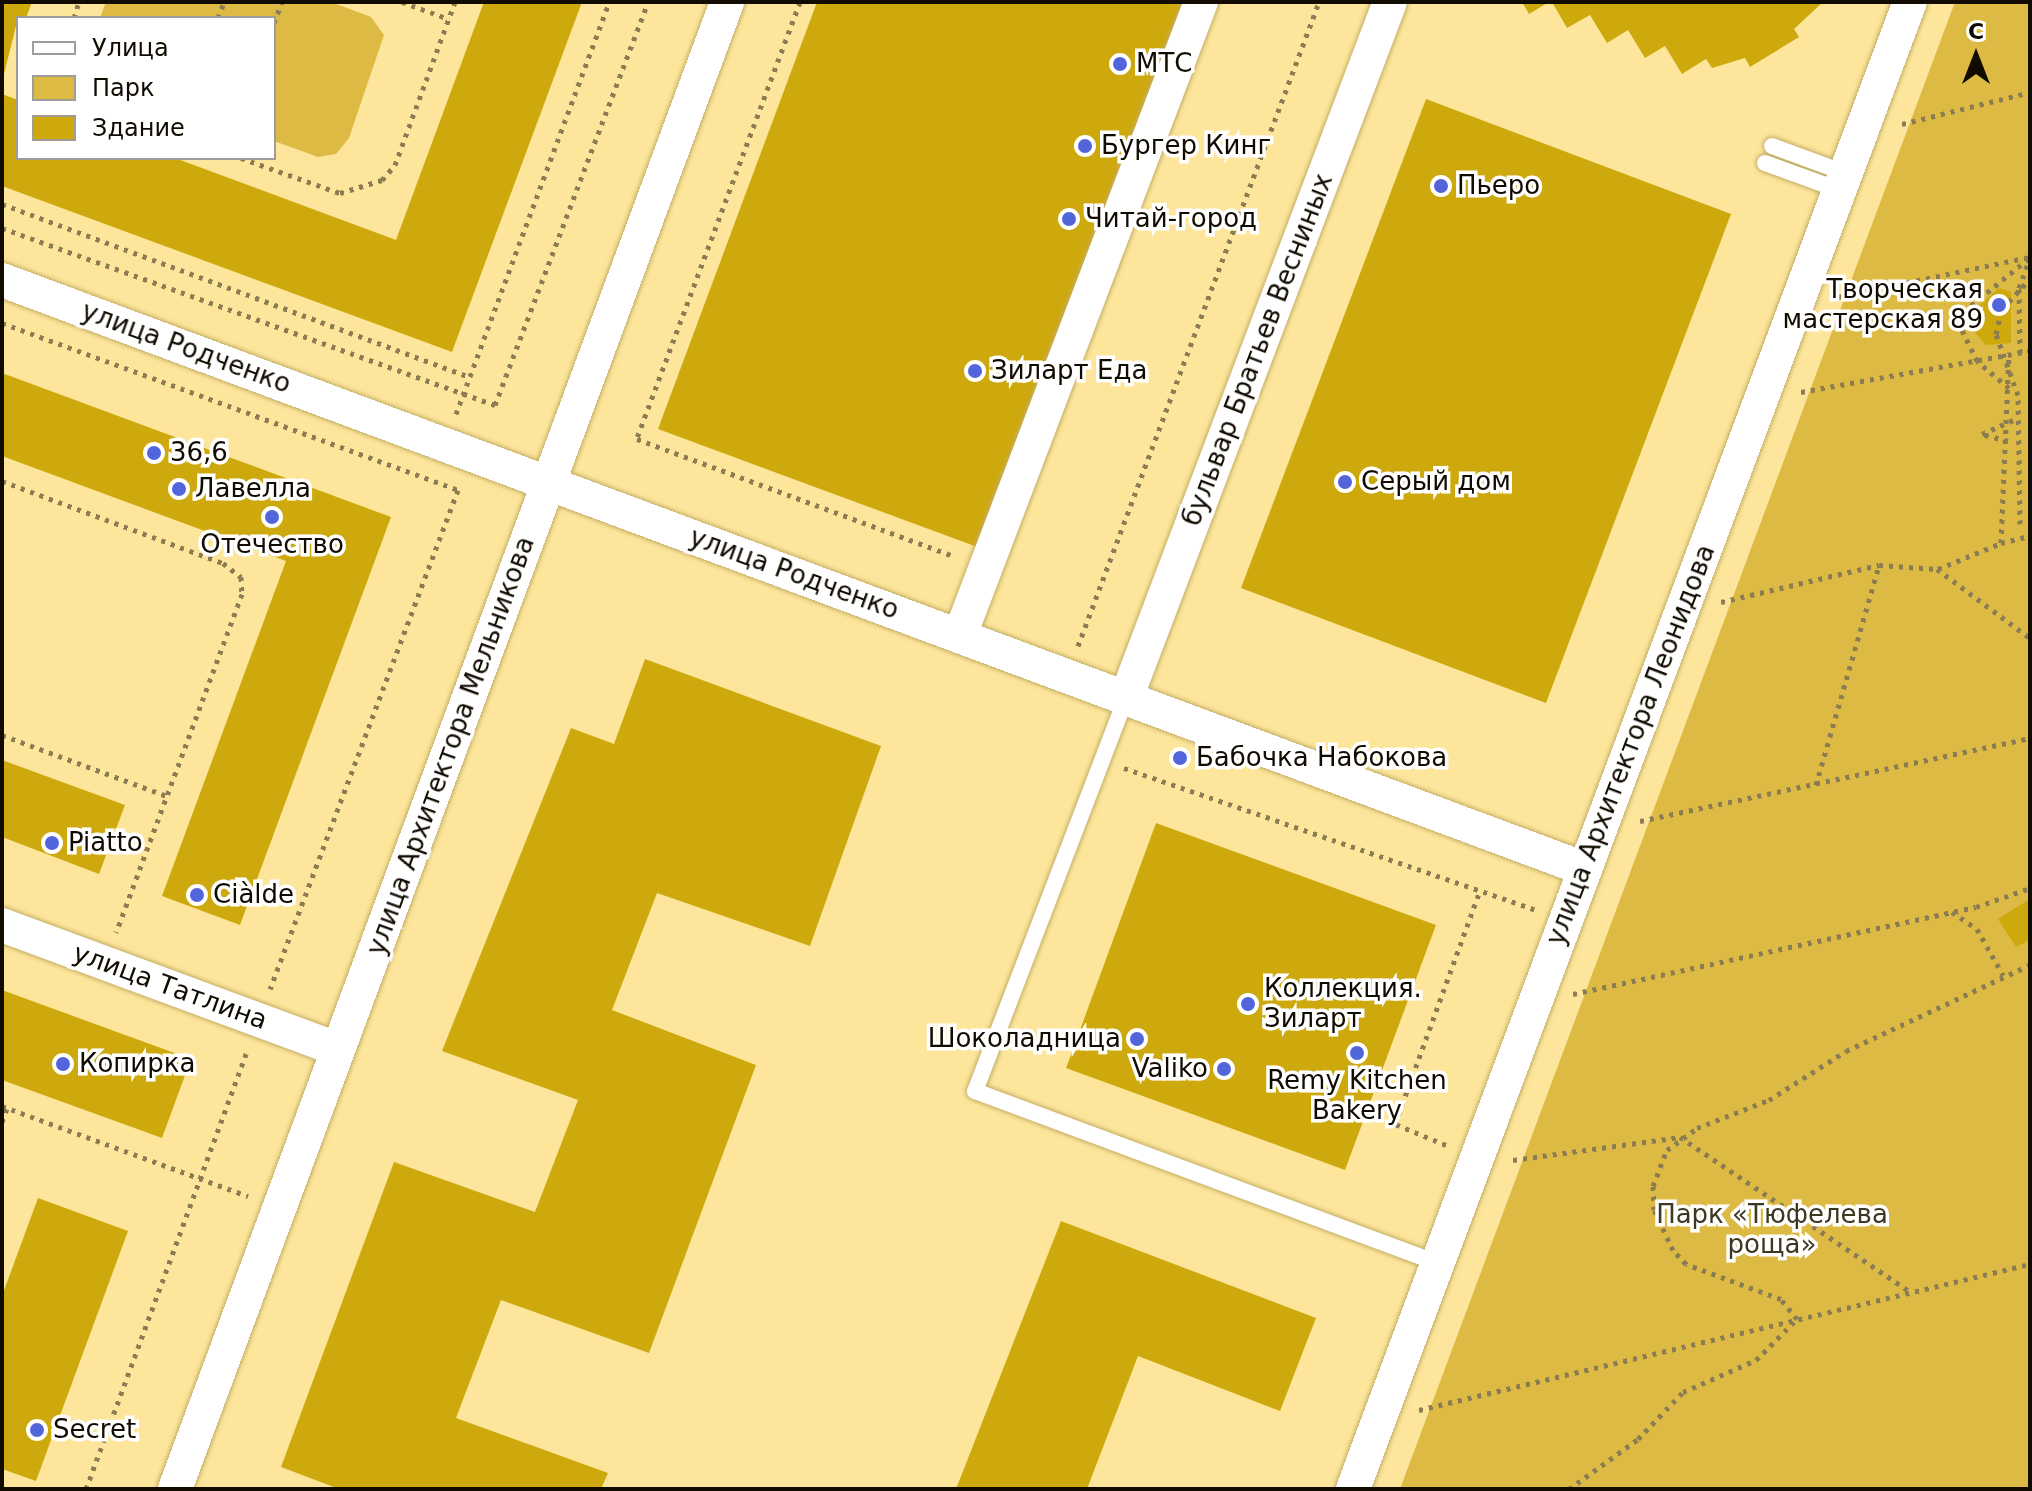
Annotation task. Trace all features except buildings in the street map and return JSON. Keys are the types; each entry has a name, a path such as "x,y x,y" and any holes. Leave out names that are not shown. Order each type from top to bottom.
{"street":[{"name":"улица Архитектора Мельникова","path":"175,1489 727,2"},
{"path":"960,635 1201,2"},
{"name":"бульвар Братьев Весниных","path":"1126,698 1390,2"},
{"name":"улица Архитектора Леонидова","path":"1353,1489 1910,2"},
{"name":"улица Родченко","path":"2,280 1585,869"},
{"name":"улица Татлина","path":"2,925 338,1049"}],"lane":[{"path":"1772,146 1842,182"},
{"path":"1765,163 1842,182"},
{"path":"1126,698 975,1091 1438,1263"}],"path":[{"path":"402,2 449,19"},
{"path":"247,160 340,193 382,180 395,165 455,2"},
{"path":"445,444 609,2"},
{"path":"2,228 495,405 648,2"},
{"path":"800,2 637,439 985,568"},
{"path":"1069,676 1319,2"},
{"path":"1902,124 2030,92"},
{"path":"2,204 470,377"},
{"path":"1838,297 2030,257 1958,313 1977,361 2009,388"},
{"path":"2020,353 2019,288 2030,258"},
{"path":"2020,524 2018,395 1996,334 2002,309 2030,279"},
{"path":"2,323 458,490 198,1178 86,1489"},
{"path":"1801,392 2030,351"},
{"path":"2001,543 2008,441 2009,355"},
{"path":"2008,441 1982,434 2018,418"},
{"path":"2,481 223,563 241,577 242,594 105,963"},
{"path":"1719,603 1879,565 1937,569 2001,543 2030,536"},
{"path":"1816,785 1879,565"},
{"path":"1937,569 2030,638"},
{"path":"2,735 167,796"},
{"path":"1601,827 1816,785 2030,738"},
{"path":"1103,761 1543,912"},
{"path":"1568,996 1952,912 2030,888"},
{"path":"1455,1148 1395,1124 1480,890"},
{"path":"1952,912 1977,929 2003,975"},
{"path":"1506,1162 1680,1137 1769,1100 1846,1051 2030,965"},
{"path":"2,1122 5,1107 279,1207"},
{"path":"1680,1137 1911,1292"},
{"path":"1680,1137 1658,1165 1653,1186 1654,1210 1673,1250 1686,1264 1781,1299 1797,1319"},
{"path":"1410,1412 2030,1264"},
{"path":"1569,1489 1638,1439 1683,1392 1756,1360 1797,1319"}],"green space":[{"path":"106,2 331,2 371,17 384,35 349,138 336,154 318,157 276,142 276,16 101,16"},
{"name":"Парк «Тюфелева роща»","path":"1955,2 2030,2 2030,1489 1400,1489"}],"place":[{"name":"МТС","path":"1120,64"},
{"name":"Бургер Кинг","path":"1085,146"},
{"name":"Пьеро","path":"1441,186"},
{"name":"Читай-город","path":"1069,219"},
{"name":"Творческая мастерская 89","path":"1999,305"},
{"name":"Зиларт Еда","path":"975,371"},
{"name":"36,6","path":"154,453"},
{"name":"Серый дом","path":"1345,482"},
{"name":"Лавелла","path":"179,489"},
{"name":"Отечество","path":"272,517"},
{"name":"Бабочка Набокова","path":"1180,758"},
{"name":"Piatto","path":"52,843"},
{"name":"Ciàlde","path":"197,895"},
{"name":"Коллекция. Зиларт","path":"1248,1004"},
{"name":"Шоколадница","path":"1137,1039"},
{"name":"Remy Kitchen Bakery","path":"1357,1053"},
{"name":"Копирка","path":"63,1064"},
{"name":"Valiko","path":"1224,1069"},
{"name":"Secret","path":"37,1430"}]}
